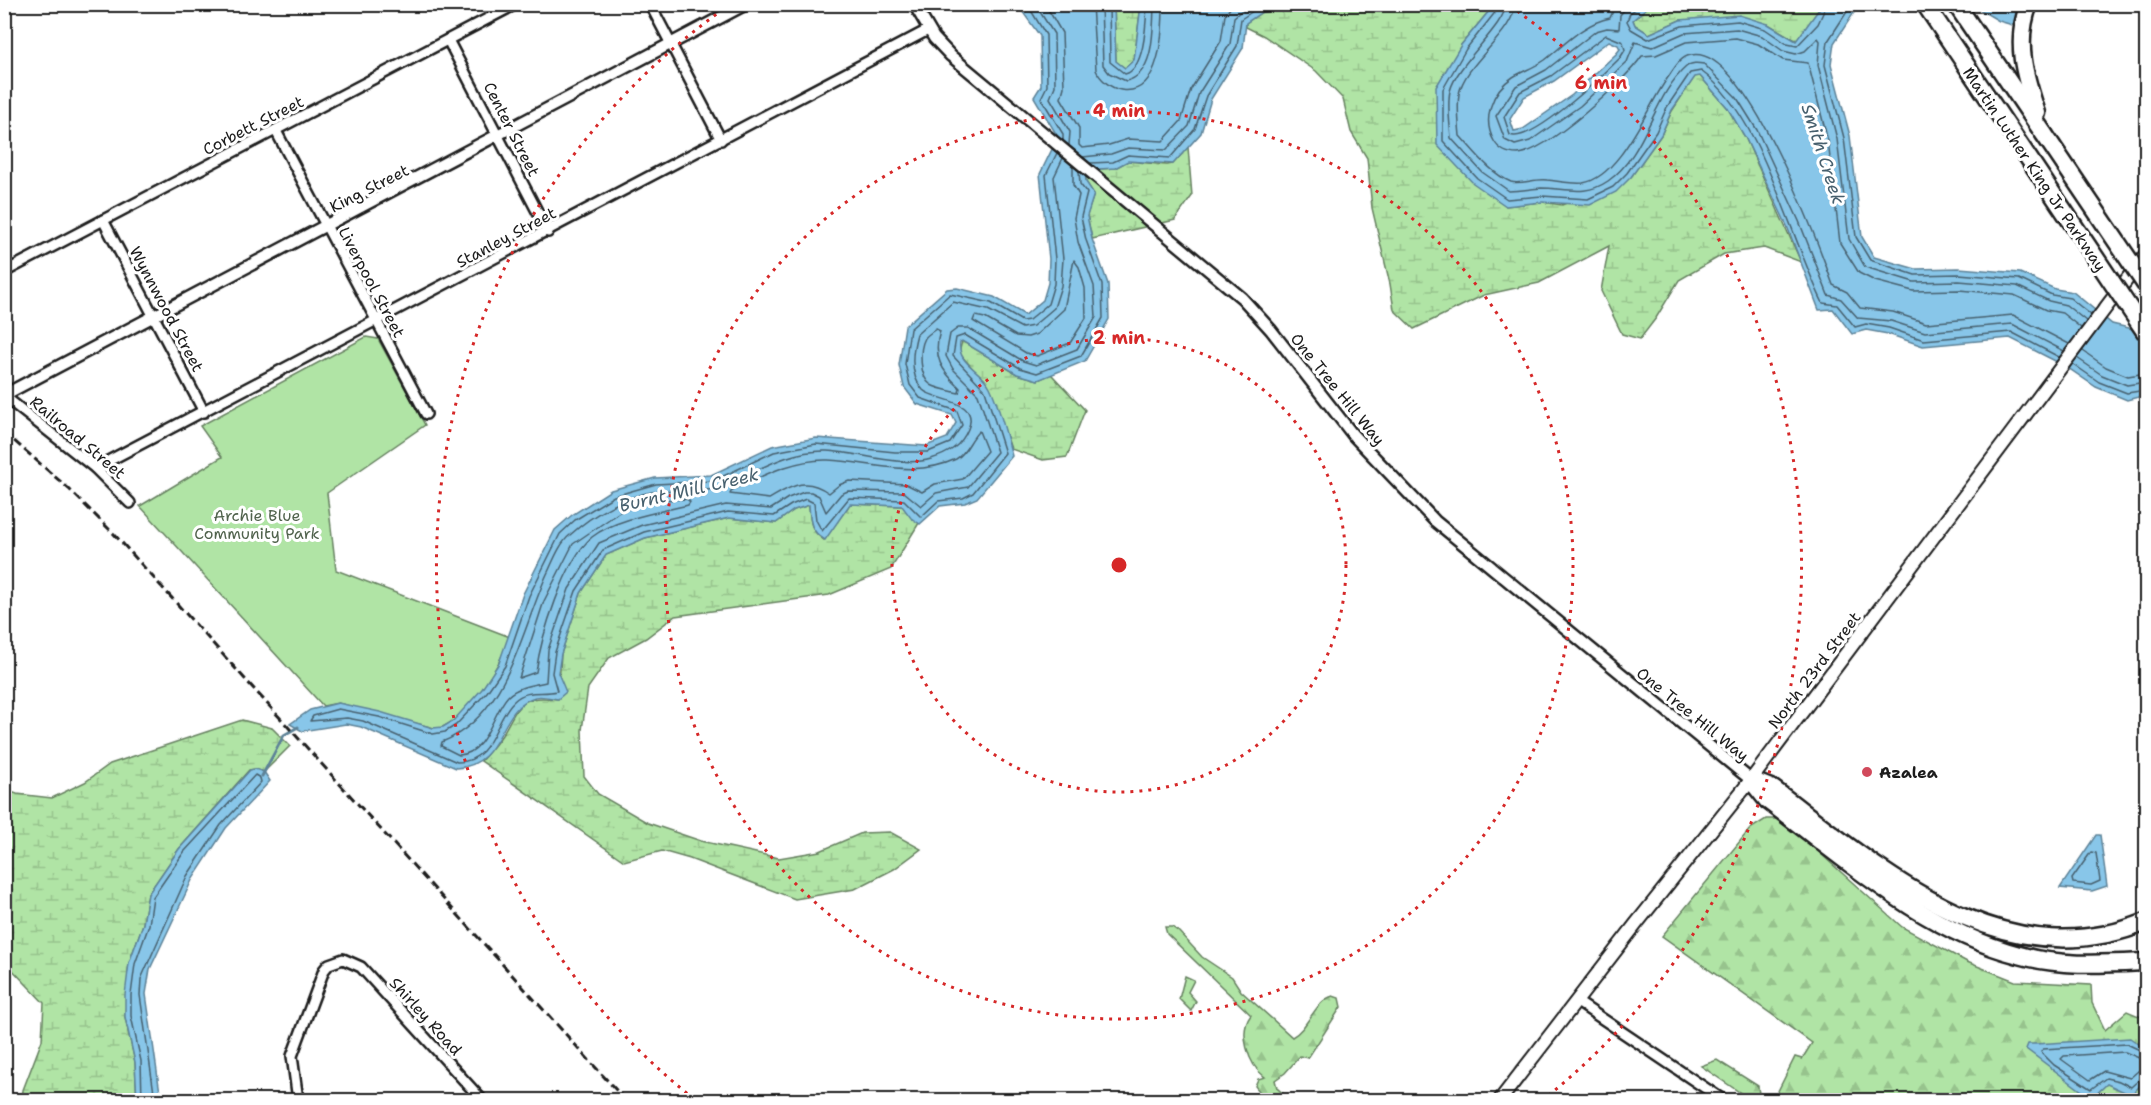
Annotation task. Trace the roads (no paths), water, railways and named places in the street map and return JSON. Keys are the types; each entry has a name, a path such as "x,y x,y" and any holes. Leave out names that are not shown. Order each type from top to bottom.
{"highway":[{"name":"Martin Luther King Jr Parkway","path":"1924,4 2146,333"},
{"name":"Martin Luther King Jr Parkway","path":"1956,4 2146,285"},
{"path":"2029,4 2021,32 2021,57 2044,134"},
{"path":"1751,780 1773,789 1897,883 1958,916 1992,928 2059,938 2115,932 2146,922"},
{"path":"1751,780 1767,800 1887,890 1952,931 2020,956 2058,962 2146,962"}],"main road":[{"name":"North 23rd Street","path":"1500,1101 1751,780 2146,254"}],"street":[{"name":"Corbett Street","path":"4,272 516,4"},
{"path":"650,4 721,141"},
{"name":"King Street","path":"4,396 499,137 746,4"},
{"name":"One Tree Hill Way","path":"914,4 928,30 951,56 1242,298 1263,320 1353,435 1435,521 1751,780"},
{"name":"Stanley Street","path":"95,468 548,232 928,30"},
{"name":"Center Street","path":"448,40 548,232"},
{"name":"Liverpool Street","path":"276,131 426,414"},
{"name":"Wynnwood Street","path":"104,220 204,412"},
{"name":"Railroad Street","path":"4,396 95,468 130,503"},
{"name":"Shirley Road","path":"298,1101 292,1066 294,1050 324,970 329,964 343,960 361,967 482,1101"},
{"path":"1576,1001 1723,1101"}],"water":[{"path":"1021,5 1114,5 1116,61 1125,68 1134,60 1141,5 1314,5 1262,12 1246,23 1243,48 1211,99 1201,133 1173,164 1128,161 1115,168 1085,170 1086,182 1094,194 1087,216 1092,239 1108,284 1109,319 1085,361 1038,380 1017,374 962,341 960,342 960,350 966,362 990,387 1000,412 1012,456 977,498 965,503 940,506 920,524 911,518 902,506 850,504 825,540 816,533 812,525 809,505 794,510 776,523 729,518 645,538 606,555 581,593 561,654 558,673 566,692 558,699 538,696 523,703 514,712 493,748 484,758 472,765 456,768 361,727 346,724 302,731 290,724 310,710 338,703 380,712 433,728 443,727 453,721 482,689 499,663 523,594 555,530 572,515 611,490 655,478 711,475 772,446 816,438 926,446 947,438 956,423 952,415 917,404 904,387 899,365 905,326 947,289 957,288 994,297 1025,315 1043,300 1048,283 1049,259 1040,174 1058,137 1034,97 1041,86 1040,36 1022,11"},
{"name":"Smith Creek","path":"1494,5 1650,5 1633,20 1635,25 1649,34 1680,20 1739,15 1768,24 1796,41 1822,5 1859,5 1834,43 1831,64 1850,136 1862,237 1874,257 1916,269 1959,268 2020,273 2055,289 2073,292 2112,324 2146,332 2146,395 2127,400 2096,387 2065,366 2010,338 1923,346 1888,334 1866,330 1852,334 1833,309 1819,310 1787,226 1745,137 1727,107 1700,76 1695,77 1672,110 1661,135 1631,177 1616,192 1590,205 1542,202 1506,206 1473,183 1437,145 1436,87 1461,45","holes":["1609,41 1618,45 1620,49 1616,54 1572,95 1523,129 1514,131 1510,119 1524,97 1554,81"]},
{"path":"1972,5 2006,5 2017,12 2016,26 1999,21"},
{"path":"250,770 264,772 270,781 226,828 192,880 150,969 146,994 161,1100 137,1100 135,1062 125,1017 125,995 129,963 143,924 148,894 179,849"},
{"path":"2096,835 2100,835 2107,886 2092,891 2060,888"},
{"path":"2130,1038 2146,1049 2146,1080 2131,1095 2107,1084 2093,1097 2086,1094 2026,1049 2028,1044"}],"waterway":[{"name":"Burnt Mill Creek","path":"262,776 284,735 298,727"}],"railway":[{"path":"4,432 69,489 114,534 625,1100"}],"place":[{"name":"Azalea","path":"1867,772"}],"park label":[{"name":"Archie Blue Community Park","path":"257,524"}]}
